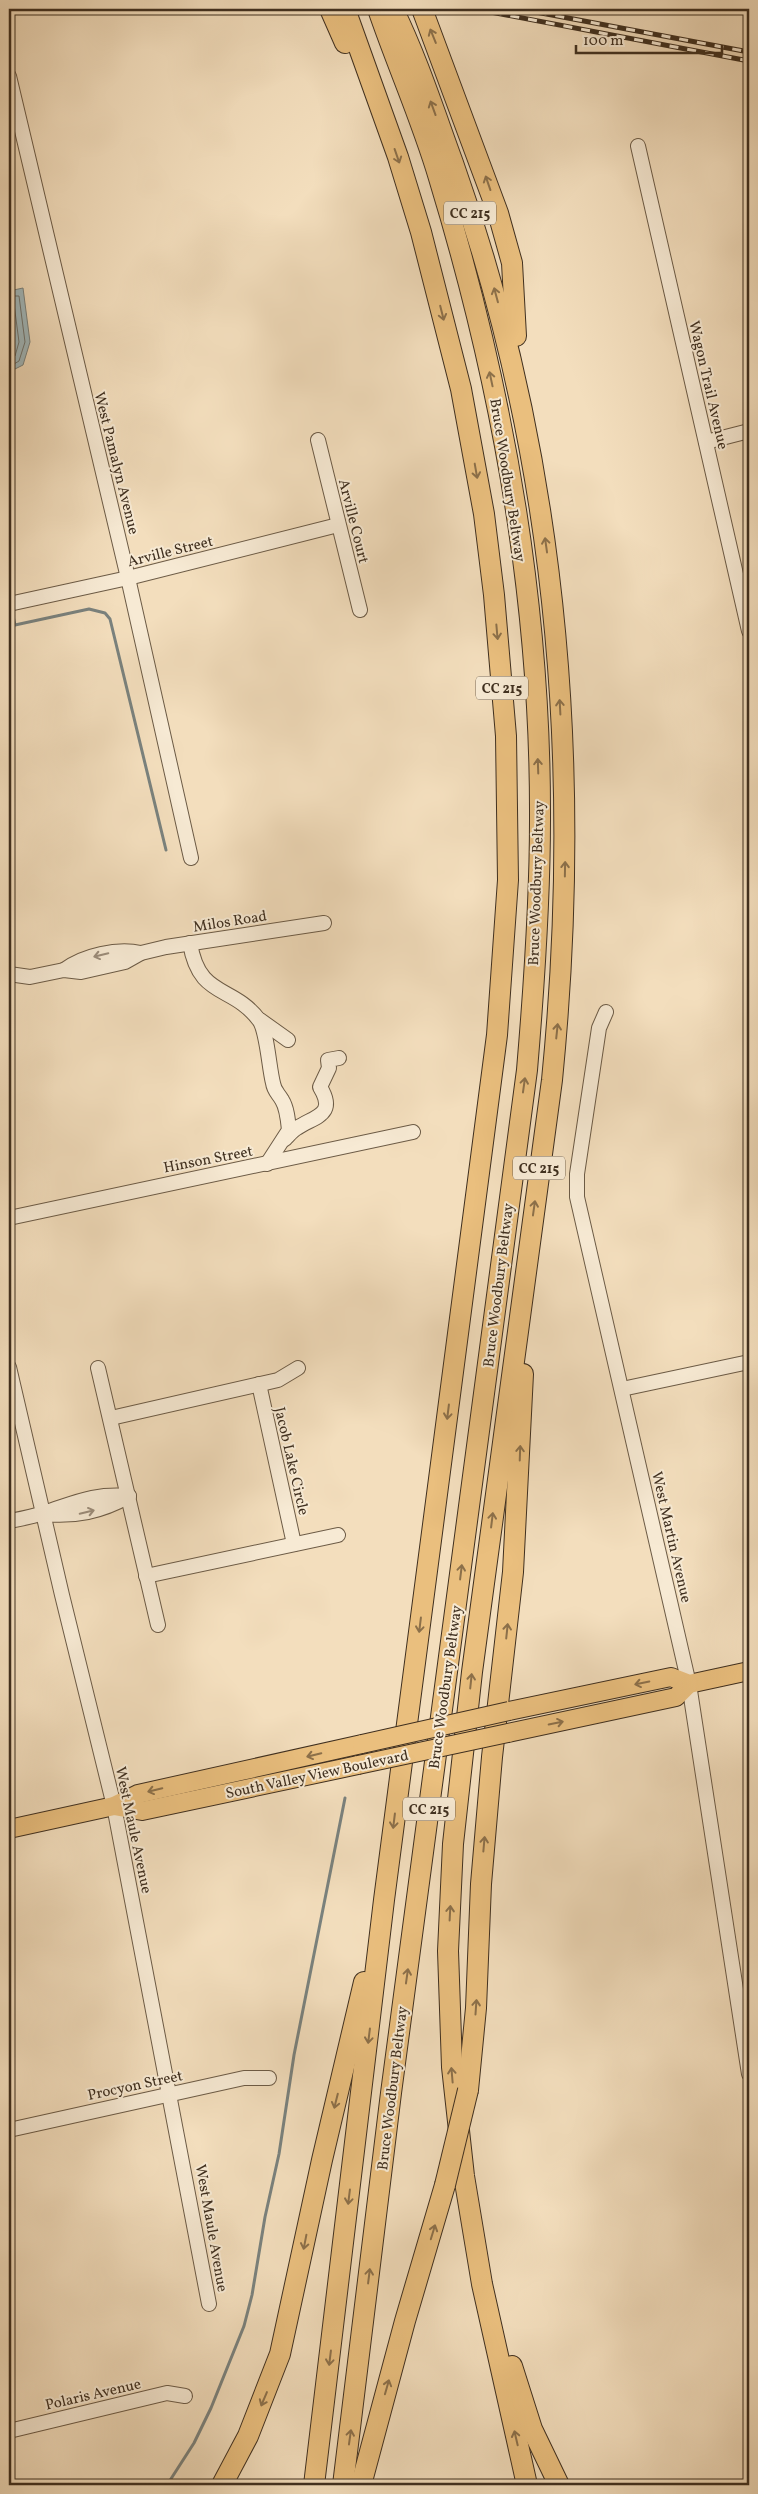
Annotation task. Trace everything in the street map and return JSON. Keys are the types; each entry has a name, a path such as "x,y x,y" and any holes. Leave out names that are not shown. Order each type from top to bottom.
{"highway":[{"name":"Bruce Woodbury Beltway","path":"343,2485 392,2084 526,1070 536,940 540,820 537,730 530,628 517,522 501,423 484,343 439,176 398,40 378,9"},
{"name":"CC 215","path":"393,9 398,40 467,203 492,282 519,393 542,515 557,641 564,822 560,1004 552,1080 473,1662 453,1844 448,1951 452,2066 464,2176"},
{"path":"422,9 496,205 512,263 519,393"},
{"name":"Bruce Woodbury Beltway","path":"314,2485 384,1900 496,1035 508,880 506,736 494,595 484,514 461,389 421,232 389,133 341,17"},
{"path":"361,2485 405,2321 445,2184 468,2090 492,1757 502,1678 516,1528 527,1257"},
{"path":"222,2485 248,2436 280,2354 322,2160 384,1900"},
{"path":"464,2176 482,2284 527,2485"},
{"path":"464,2176 509,2356 532,2429 559,2485"}],"main road":[{"name":"South Valley View Boulevard","path":"114,1806 142,1811 676,1697 689,1684 749,1671"},
{"name":"South Valley View Boulevard","path":"9,1829 114,1806 138,1794 509,1711 672,1677 689,1684"}],"street":[{"name":"West Pamalyn Avenue","path":"9,76 128,578 191,858"},
{"name":"Wagon Trail Avenue","path":"638,146 749,631"},
{"path":"706,442 749,431"},
{"name":"Arville Court","path":"318,440 360,610"},
{"name":"Arville Street","path":"9,604 128,578 338,525"},
{"name":"Milos Road","path":"9,974 30,977 64,970 79,960 124,950 141,953 324,923"},
{"path":"190,944 192,958 200,975 206,982 239,1002 288,1040"},
{"name":"West Martin Avenue","path":"606,1012 599,1028 577,1174 577,1197 689,1684 749,2074"},
{"path":"260,1020 264,1029 275,1092 282,1099 289,1130 268,1164"},
{"path":"284,1139 296,1128 318,1118 323,1113 326,1100 320,1087 329,1068 328,1060 339,1058"},
{"name":"Hinson Street","path":"9,1218 413,1132"},
{"path":"622,1389 749,1362"},
{"name":"West Maule Avenue","path":"9,1367 42,1514 114,1806 171,2093 209,2304"},
{"path":"98,1368 158,1626"},
{"path":"111,1418 286,1377 298,1368"},
{"name":"Jacob Lake Circle","path":"259,1384 294,1544"},
{"path":"9,1521 42,1514 65,1504 108,1494 128,1496"},
{"path":"146,1576 338,1534"},
{"name":"Procyon Street","path":"9,2130 244,2078 268,2078"},
{"name":"Polaris Avenue","path":"9,2431 167,2393 185,2396"}],"water":[{"path":"23,288 30,342 23,365 9,372 9,291"}],"waterway":[{"path":"9,611 13,616 15,625 89,609 105,613 110,619 166,850"},
{"path":"167,2485 194,2443 211,2408 244,2326 252,2295 265,2217 279,2154 294,2055 345,1798"}],"railway":[{"path":"475,9 749,61"},
{"path":"520,9 749,52"}]}
